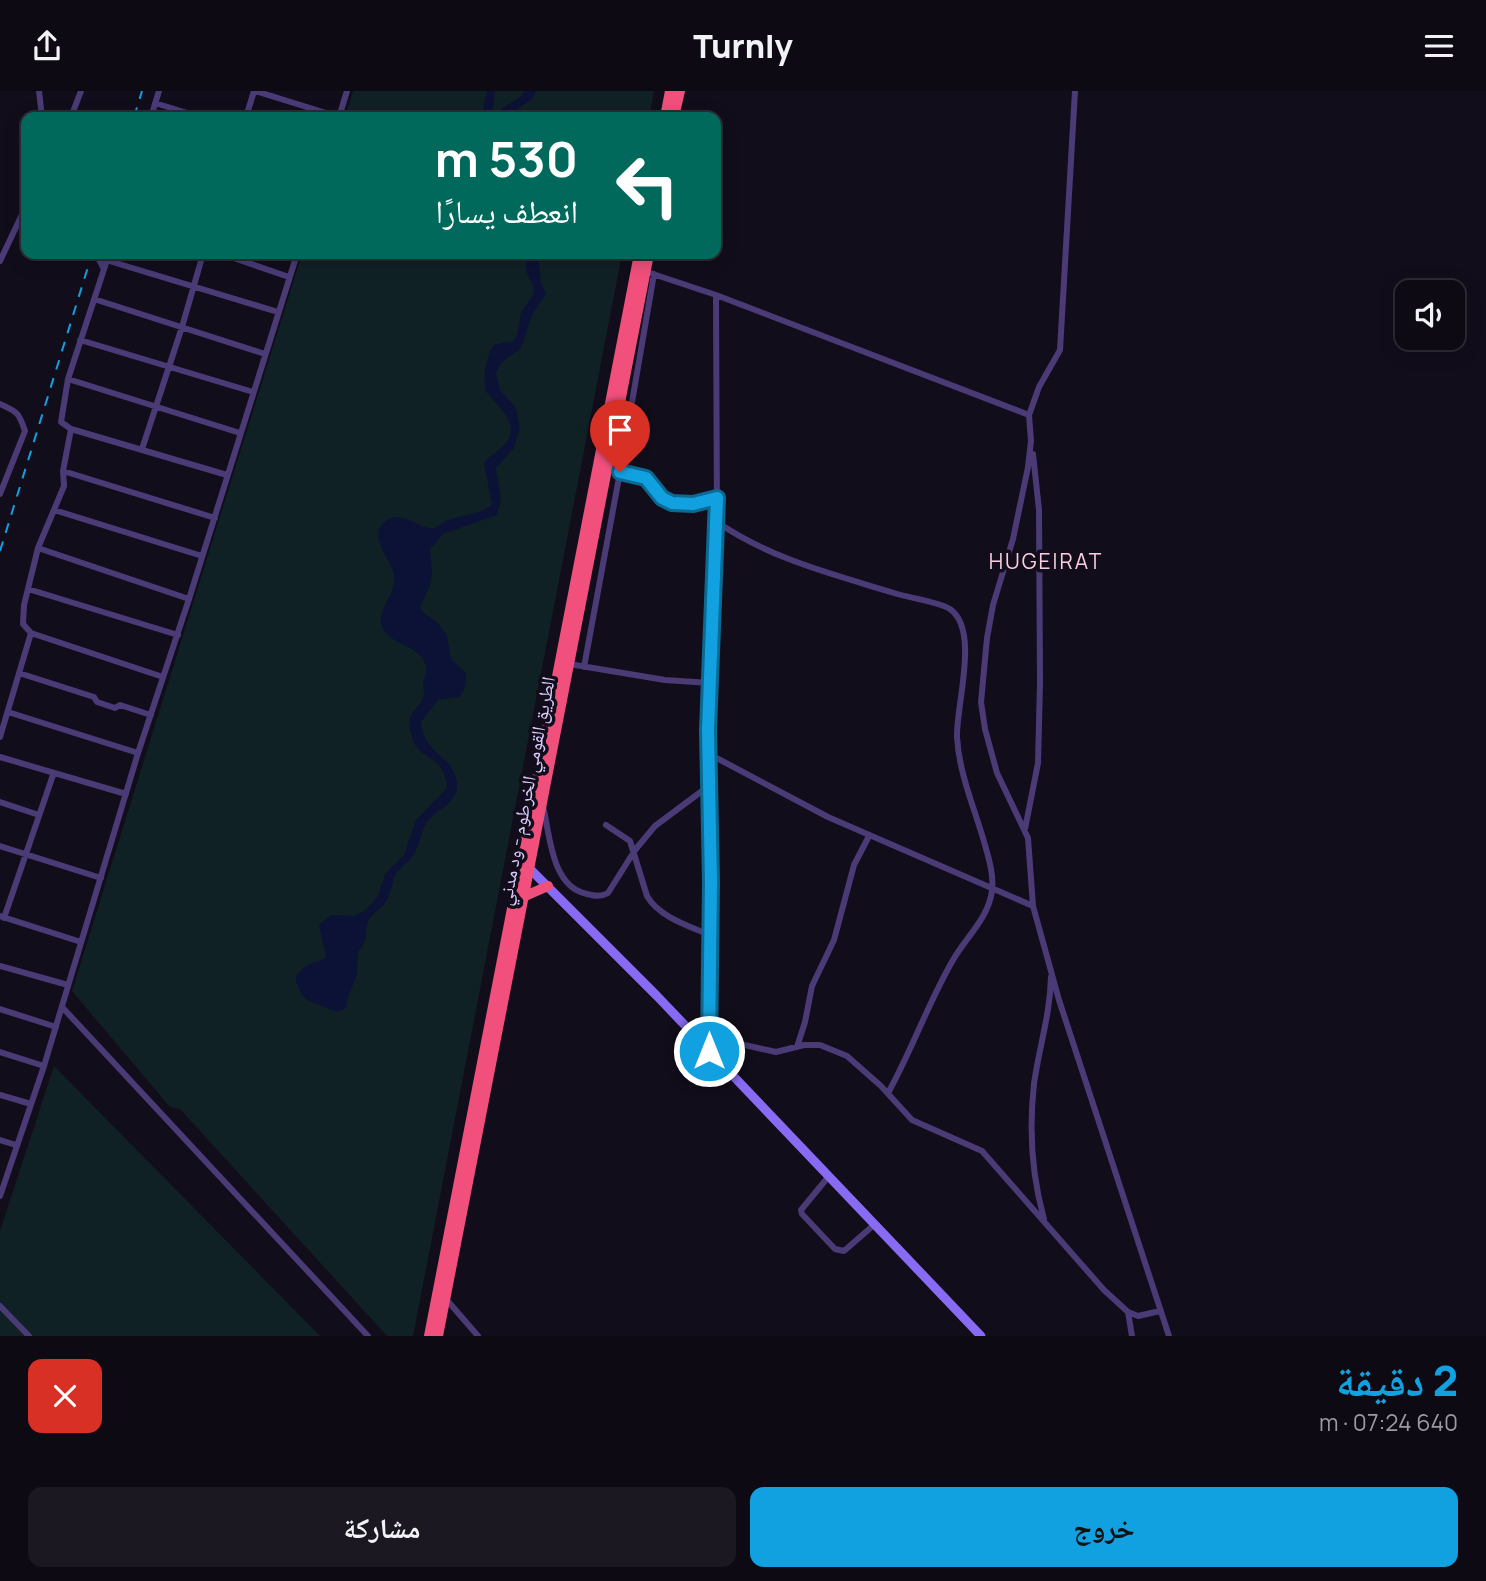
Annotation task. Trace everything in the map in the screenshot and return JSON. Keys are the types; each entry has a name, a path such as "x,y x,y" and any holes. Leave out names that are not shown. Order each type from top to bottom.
{"highway":[{"path":"666,112 670,91"},
{"path":"675,112 680,91"},
{"name":"الطريق القومي الخرطوم - ود مدني","path":"438,1336 523,897 525,864 542,800 645,272 641,259"},
{"name":"الطريق القومي الخرطوم - ود مدني","path":"429,1336 648,259"},
{"path":"523,897 548,886"}],"street":[{"path":"39,91 41,112"},
{"path":"73,112 81,91"},
{"path":"152,112 159,91"},
{"path":"248,112 254,91 323,112"},
{"path":"341,112 348,91"},
{"path":"1025,829 1038,763 1040,683 1039,510 1029,415 1039,387 1060,350 1074,91"},
{"path":"155,103 184,112"},
{"path":"0,261 21,217"},
{"path":"99,259 104,269"},
{"path":"106,259 68,379 61,417 64,426 227,475"},
{"path":"113,259 278,312"},
{"path":"142,449 201,259"},
{"path":"237,259 289,277"},
{"path":"0,1196 2,1182 44,1066 138,753 190,599 295,259"},
{"path":"583,667 620,472 645,272 716,295 1029,415"},
{"path":"709,1051 710,683 717,522 716,295"},
{"path":"94,299 265,354"},
{"path":"80,340 253,392"},
{"path":"68,379 240,433"},
{"path":"0,404 18,412 25,431 0,494"},
{"path":"71,429 63,471 64,486 38,548 28,589 22,617 26,629 31,633 163,677"},
{"path":"1031,441 1013,539 986,638 981,702 985,729 997,773 1025,829 1030,848 1031,891 1051,971 1169,1336"},
{"path":"606,468 646,478 662,498 672,503 693,504 717,498"},
{"path":"63,471 215,517"},
{"path":"54,510 202,556"},
{"path":"717,522 772,553 841,577 941,605 953,612 966,643 958,748 967,789 988,858 992,890 981,920 954,959 929,1006 908,1058 888,1093"},
{"path":"38,548 190,599"},
{"path":"28,589 178,635"},
{"path":"0,737 31,633"},
{"path":"569,664 665,680 710,683"},
{"path":"19,673 94,697 97,702 115,708 120,705 150,715"},
{"path":"8,712 138,753"},
{"path":"709,754 828,817 1034,906"},
{"path":"0,757 53,775 126,794"},
{"path":"53,775 27,854 2,917 81,942"},
{"path":"542,800 558,867 567,884 583,894 604,895 659,821 710,785"},
{"path":"0,802 39,815"},
{"path":"606,825 625,835 635,850 651,903 673,918 710,935"},
{"path":"797,1047 812,986 834,940 854,865 869,836"},
{"path":"0,846 101,878"},
{"path":"525,864 601,937 981,1336"},
{"path":"0,966 68,985"},
{"path":"1044,1221 1037,1190 1032,1111 1036,1072 1050,1007 1051,971"},
{"path":"62,1007 368,1336"},
{"path":"0,1009 56,1027"},
{"path":"709,1037 776,1052 820,1045 847,1056 888,1093 912,1120 982,1151 1086,1270 1128,1312 1138,1316 1160,1311"},
{"path":"0,1052 44,1066"},
{"path":"0,1095 31,1104"},
{"path":"0,1140 16,1145"},
{"path":"829,1176 801,1210 835,1249 844,1251 875,1224"},
{"path":"446,1299 478,1336"},
{"path":"0,1306 29,1336"},
{"path":"1128,1312 1132,1336"}],"shaded area":[{"path":"353,91 654,91 650,112 347,112"},
{"path":"300,259 621,259 413,1336 387,1336 180,1109 170,1107 72,991"},
{"path":"54,1066 320,1336 0,1336 0,1231"}],"water":[{"path":"487,91 495,91 493,110 498,111 525,91 536,91 533,98 514,112 485,112 483,107"},
{"path":"526,259 539,259 541,282 546,294 532,315 521,348 501,363 496,373 500,390 516,408 520,428 514,448 496,468 501,499 497,515 443,534 430,549 430,585 420,608 438,623 447,635 451,659 466,673 465,686 459,697 438,700 421,722 428,742 455,774 456,791 450,802 426,824 414,854 396,874 387,900 370,918 365,942 358,952 357,976 346,1008 337,1012 307,1000 296,982 296,976 305,966 326,958 319,925 331,915 353,916 366,910 378,896 385,874 404,855 416,820 447,788 442,769 415,745 410,729 411,716 424,694 424,660 414,650 388,635 381,623 394,579 380,543 379,528 385,521 398,517 432,529 447,520 482,511 492,505 484,463 508,440 511,432 507,417 485,390 486,365 495,344 512,342 517,336 521,312 533,295 534,288 526,271"}],"railway":[{"path":"136,112 142,91"},
{"path":"0,551 90,259"}],"district":[{"name":"HUGEIRAT","path":"1046,562"}],"route":[{"path":"620,472 646,478 662,498 672,503 693,504 717,498 708,730 711,881 709,1051"}]}
